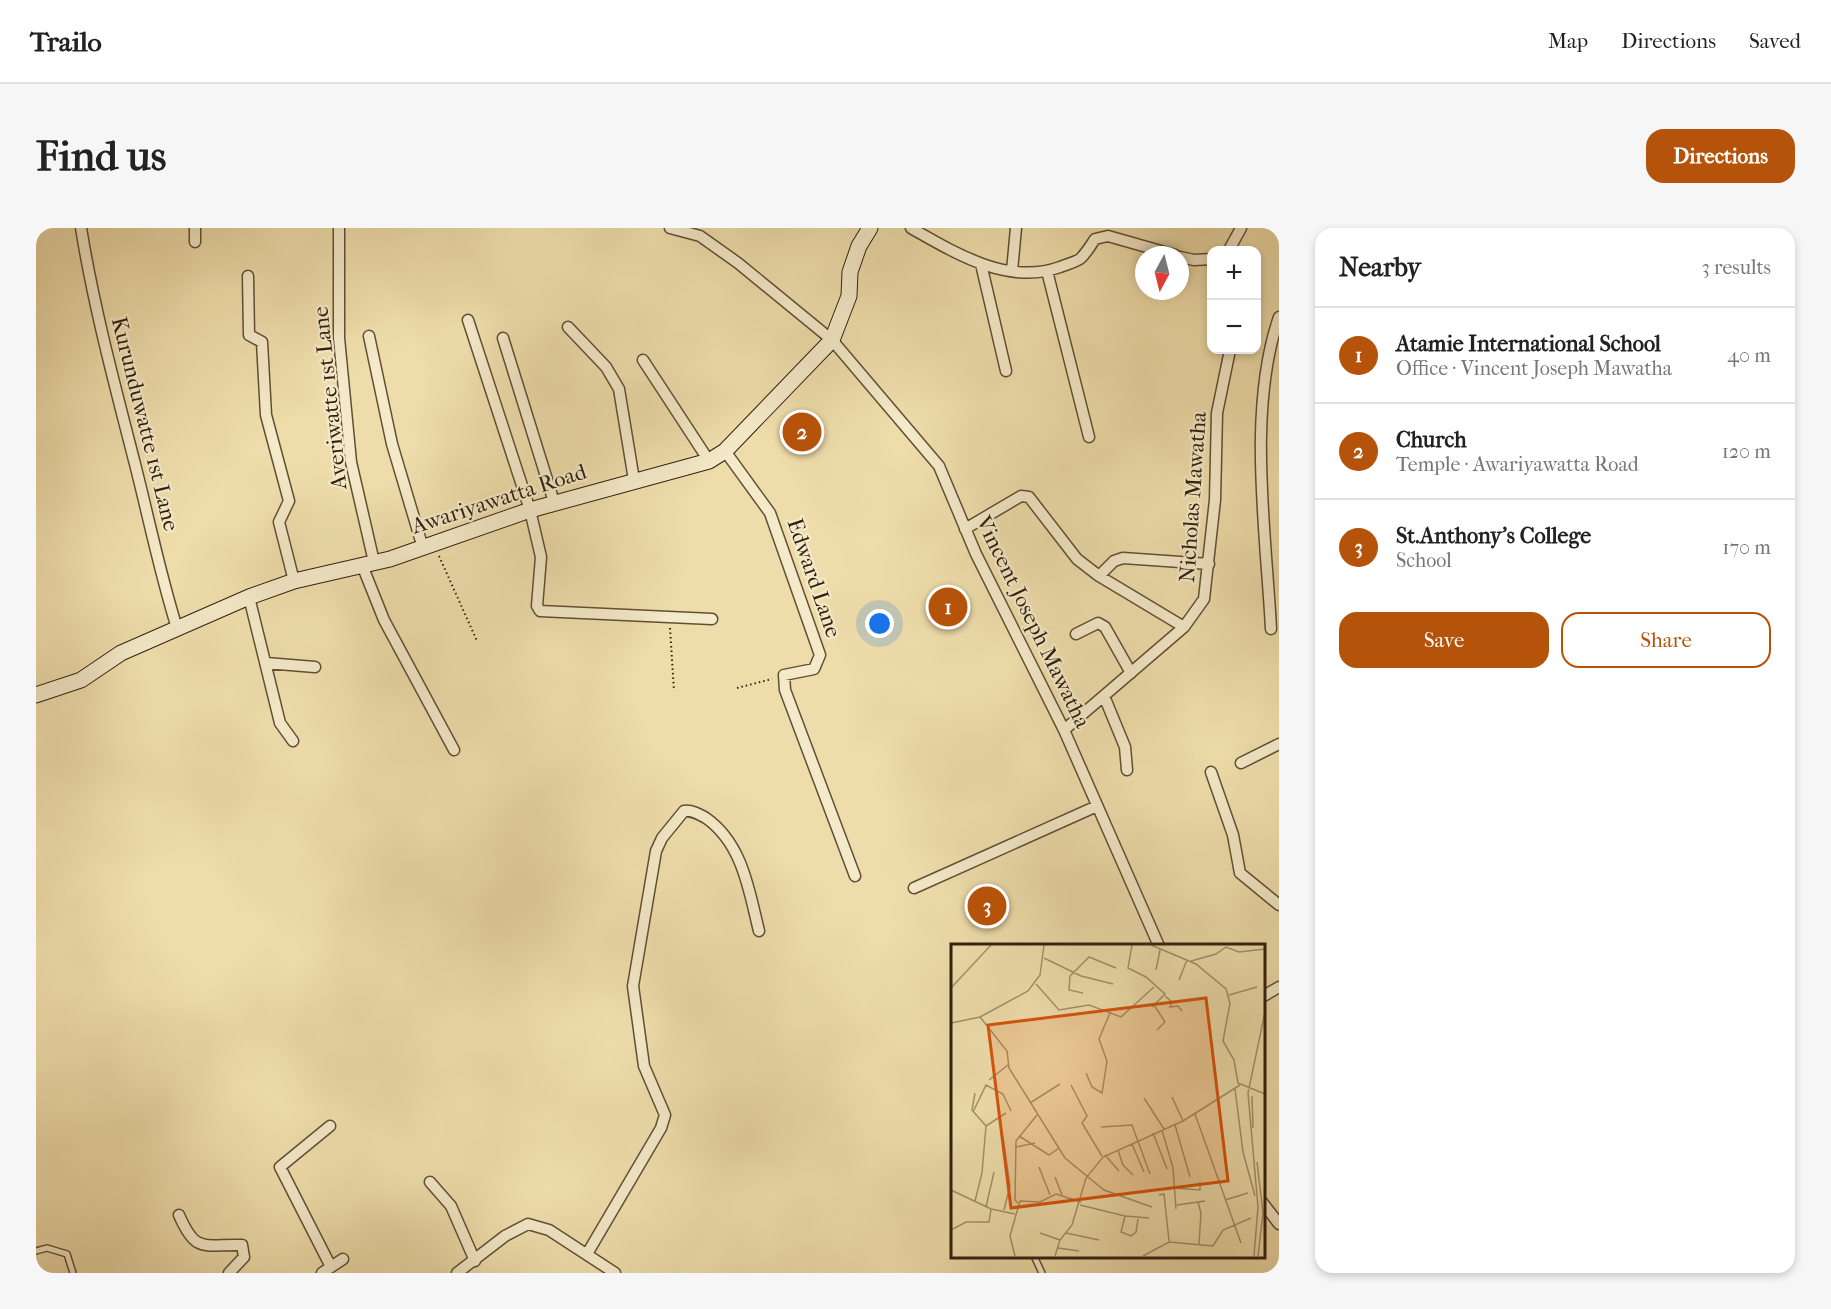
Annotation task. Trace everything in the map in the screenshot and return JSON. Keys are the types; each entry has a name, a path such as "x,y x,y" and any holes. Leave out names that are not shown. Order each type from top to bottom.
{"street":[{"name":"Kurunduwatte 1st Lane","path":"81,228 89,279 161,576 177,628"},
{"path":"195,228 195,242"},
{"name":"Averiwatte 1st Lane","path":"339,228 339,338 351,462 368,564 384,620 454,750"},
{"name":"Vincent Joseph Mawatha","path":"670,228 700,236 832,340 939,466 965,528 1064,730 1158,944"},
{"name":"Awariyawatta Road","path":"36,695 81,680 121,653 249,597 294,581 368,564 428,546 554,502 709,461 725,451 832,340 849,296 850,272 859,246 870,228"},
{"path":"911,228 981,264 1012,271 1047,271 1080,259 1095,239 1108,236 1143,246"},
{"path":"1012,271 1016,228"},
{"path":"1234,246 1241,228"},
{"path":"1189,259 1207,259"},
{"path":"981,264 1006,371"},
{"path":"1047,271 1089,437"},
{"path":"248,276 249,335 262,342 266,415 289,501 279,522 294,581"},
{"path":"1271,629 1262,412 1268,351 1279,317"},
{"path":"468,320 530,510 541,558 537,606 540,611 669,619 712,619"},
{"path":"568,327 606,367 619,389 634,480"},
{"path":"369,336 392,444 428,546"},
{"path":"503,338 554,502"},
{"name":"Nicholas Mawatha","path":"1064,730 1184,627 1204,599 1215,500 1217,413 1229,354"},
{"path":"643,360 709,461"},
{"name":"Edward Lane","path":"725,451 770,513 820,655 814,669 784,675"},
{"path":"965,528 1021,496 1029,497 1058,538 1077,559 1099,576 1184,627"},
{"path":"1099,576 1114,561 1123,558 1209,564"},
{"path":"249,597 280,723 293,741"},
{"path":"1076,634 1098,623 1105,627 1131,673"},
{"path":"267,663 315,667"},
{"path":"784,675 785,690 855,876"},
{"path":"1104,696 1125,747 1127,770"},
{"path":"1241,763 1279,744"},
{"path":"1211,772 1233,835 1240,873 1279,905"},
{"path":"914,888 1097,806"},
{"path":"587,1254 662,1128 665,1114 644,1066 633,986 659,843 684,811 691,811 711,822 735,849 745,874 759,932"},
{"path":"1264,996 1279,987"},
{"path":"330,1126 280,1167 327,1270 343,1259"},
{"path":"430,1182 451,1206 475,1261"},
{"path":"1264,1203 1279,1224"},
{"path":"179,1215 189,1237 196,1244 242,1245 244,1257 229,1273"},
{"path":"457,1273 505,1236 528,1224 549,1230 615,1273"}],"lane":[{"path":"36,1251 47,1248 67,1254 73,1273"},
{"path":"1034,1258 1042,1273"}],"path":[{"path":"428,546 477,640"},
{"path":"669,619 674,691"},
{"path":"737,688 784,675"}],"place":[{"name":"Church","path":"802,432"},
{"name":"Atamie International School","path":"948,607"},
{"name":"St.Anthony's College","path":"987,906"}]}
